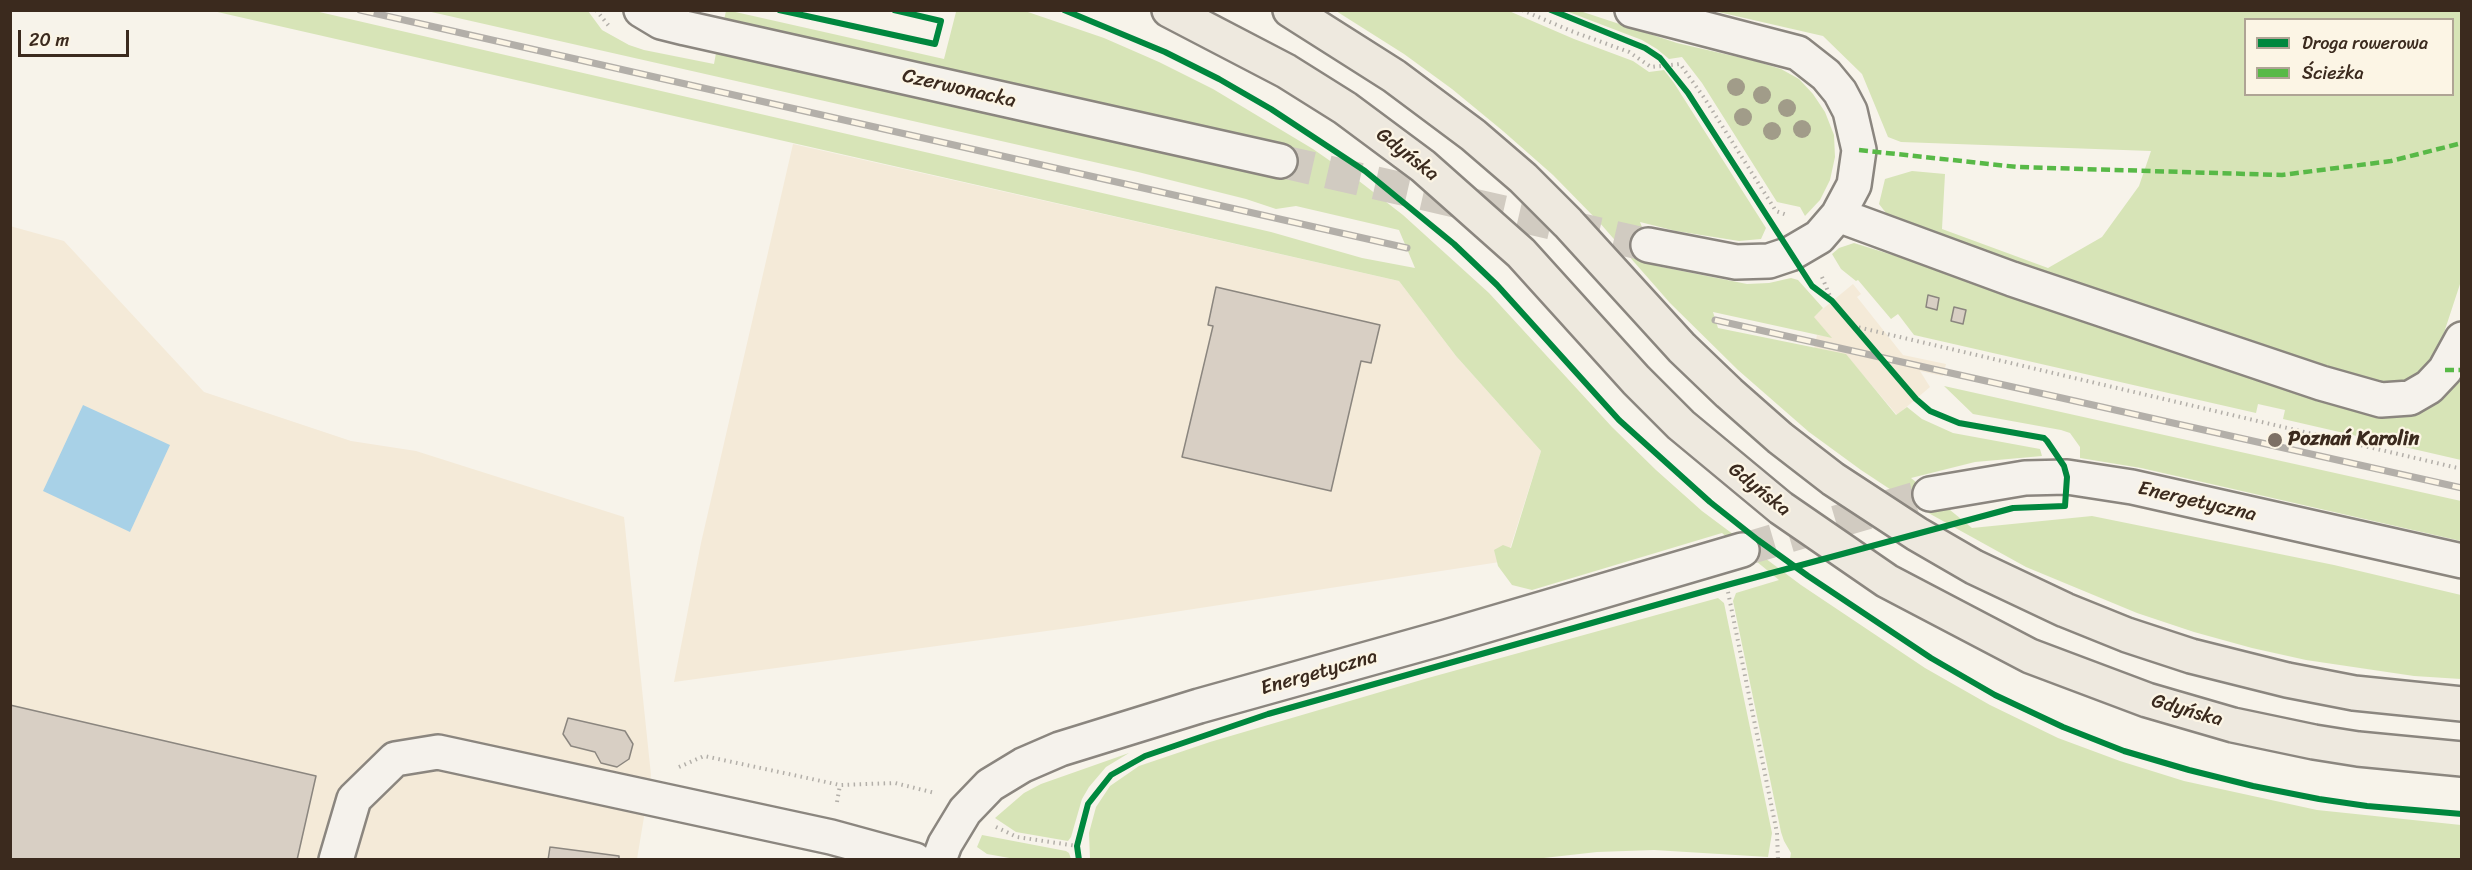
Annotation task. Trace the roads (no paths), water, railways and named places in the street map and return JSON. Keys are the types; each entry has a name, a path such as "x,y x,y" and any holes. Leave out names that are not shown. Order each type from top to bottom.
{"main road":[{"name":"Gdyńska","path":"1169,10 1286,71 1345,108 1423,166 1521,253 1636,381 1681,425 1781,508 1887,581 2030,656 2147,700 2273,734 2358,749 2462,759"},
{"path":"1290,10 1394,76 1473,135 1523,178 1682,348 1728,393 1824,472 1917,534 1974,567 2065,610 2127,635 2191,656 2256,673 2387,698 2462,704"}],"street":[{"name":"Czerwonacka","path":"641,10 661,22 685,28 1280,161"},
{"path":"1632,10 1712,32 1783,47 1798,53 1826,75 1850,111 1859,150 1854,185 1838,215 1819,237 1790,254 1769,261 1736,262 1648,245"},
{"path":"1838,215 2012,279 2320,383 2381,400 2410,398 2429,387 2445,370 2462,339"},
{"name":"Energetyczna","path":"1930,494 2025,478 2067,477 2132,487 2462,561"},
{"name":"Energetyczna","path":"939,860 945,843 965,811 990,785 1023,765 1060,749 1198,706 1446,637 1742,550"},
{"path":"336,860 354,799 395,759 438,752 831,837 915,860"},
{"path":"2427,756 2462,769"}],"water":[{"path":"83,405 170,445 130,532 43,491"}],"tunnel":[{"path":"1280,161 1648,245"},
{"path":"1742,550 1930,494"}],"railway":[{"path":"360,10 1407,248"},
{"path":"1715,320 2462,488"}],"place":[{"name":"Poznań Karolin","path":"2275,440"}]}
